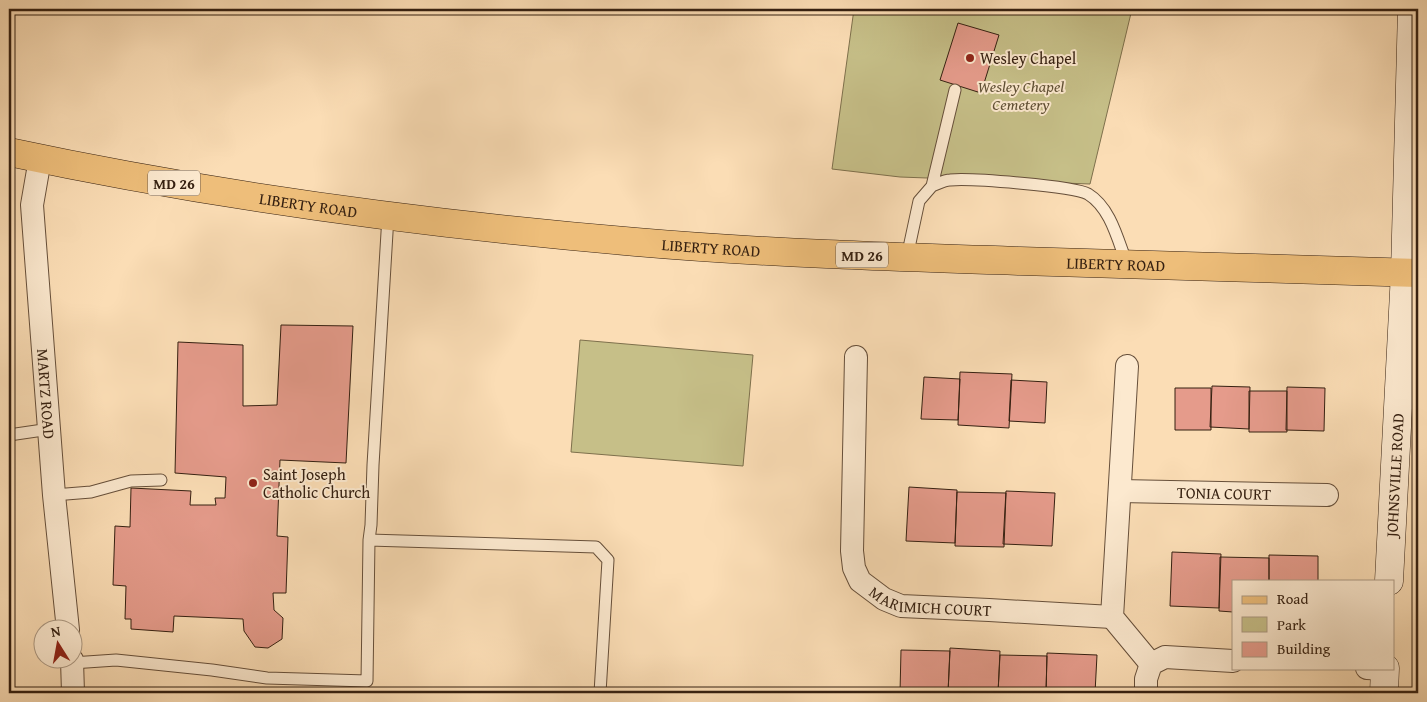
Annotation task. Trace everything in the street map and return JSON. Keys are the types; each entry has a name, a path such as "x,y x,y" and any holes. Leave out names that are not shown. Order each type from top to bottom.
{"main road":[{"name":"LIBERTY ROAD","path":"9,152 204,188 388,216 637,242 749,250 907,257 1412,273"}],"street":[{"name":"JOHNSVILLE ROAD","path":"1389,580 1412,273 1412,9"},
{"name":"MARTZ ROAD","path":"40,158 32,205 54,495 67,620"},
{"name":"MARIMICH COURT","path":"856,357 852,551 854,568 860,581 884,599 901,606 1112,617"},
{"path":"1127,366 1112,617 1150,664"},
{"name":"TONIA COURT","path":"1120,491 1327,495"},
{"path":"1150,664 1165,657 1232,661"},
{"path":"1146,693 1146,679 1150,664"},
{"path":"72,670 73,693"}],"lane":[{"path":"907,257 919,201 932,186 955,90"},
{"path":"932,186 949,180 984,181 1060,188 1088,194 1108,214 1127,264"},
{"path":"82,661 116,660 267,678 367,680 368,540 371,525 388,216"},
{"path":"9,435 50,429"},
{"path":"54,495 91,492 130,481 161,480"},
{"path":"368,540 596,547 608,560 600,693"}],"green space":[{"name":"Wesley Chapel Cemetery","path":"854,9 1132,9 1090,184 900,177 832,169"},
{"path":"580,340 753,355 743,466 571,452"}],"building":[{"name":"Wesley Chapel","path":"958,23 999,35 981,93 940,80"},
{"name":"Saint Joseph Catholic Church","path":"281,325 353,326 346,463 280,460 277,536 288,537 286,593 273,593 274,610 283,618 282,639 268,648 255,647 244,631 243,619 174,616 173,632 131,629 131,619 125,619 126,586 113,585 115,526 130,527 131,488 191,491 190,505 216,505 215,498 225,498 226,477 175,473 178,342 243,345 243,406 277,405"},
{"path":"960,372 1012,374 1009,428 958,425"},
{"path":"924,377 960,379 958,420 921,419"},
{"path":"1011,380 1047,382 1045,423 1009,421"},
{"path":"1212,386 1250,387 1249,429 1210,427"},
{"path":"1287,387 1325,388 1324,431 1286,430"},
{"path":"1175,388 1211,388 1211,430 1175,430"},
{"path":"1249,391 1287,391 1287,432 1249,432"},
{"path":"909,487 957,490 955,543 906,541"},
{"path":"1006,491 1055,493 1052,546 1003,544"},
{"path":"957,492 1006,493 1004,547 955,546"},
{"path":"1172,552 1221,554 1219,608 1170,606"},
{"path":"1269,555 1318,556 1318,580 1269,580"},
{"path":"1220,557 1269,558 1269,580 1232,580 1232,612 1219,611"},
{"path":"950,648 1000,651 998,693 948,693"},
{"path":"901,650 950,651 948,693 900,693"},
{"path":"1047,653 1097,655 1095,693 1046,693"},
{"path":"1000,655 1047,656 1046,693 998,693"}],"place":[{"name":"Wesley Chapel","path":"970,58"},
{"name":"Saint Joseph Catholic Church","path":"253,483"}]}
